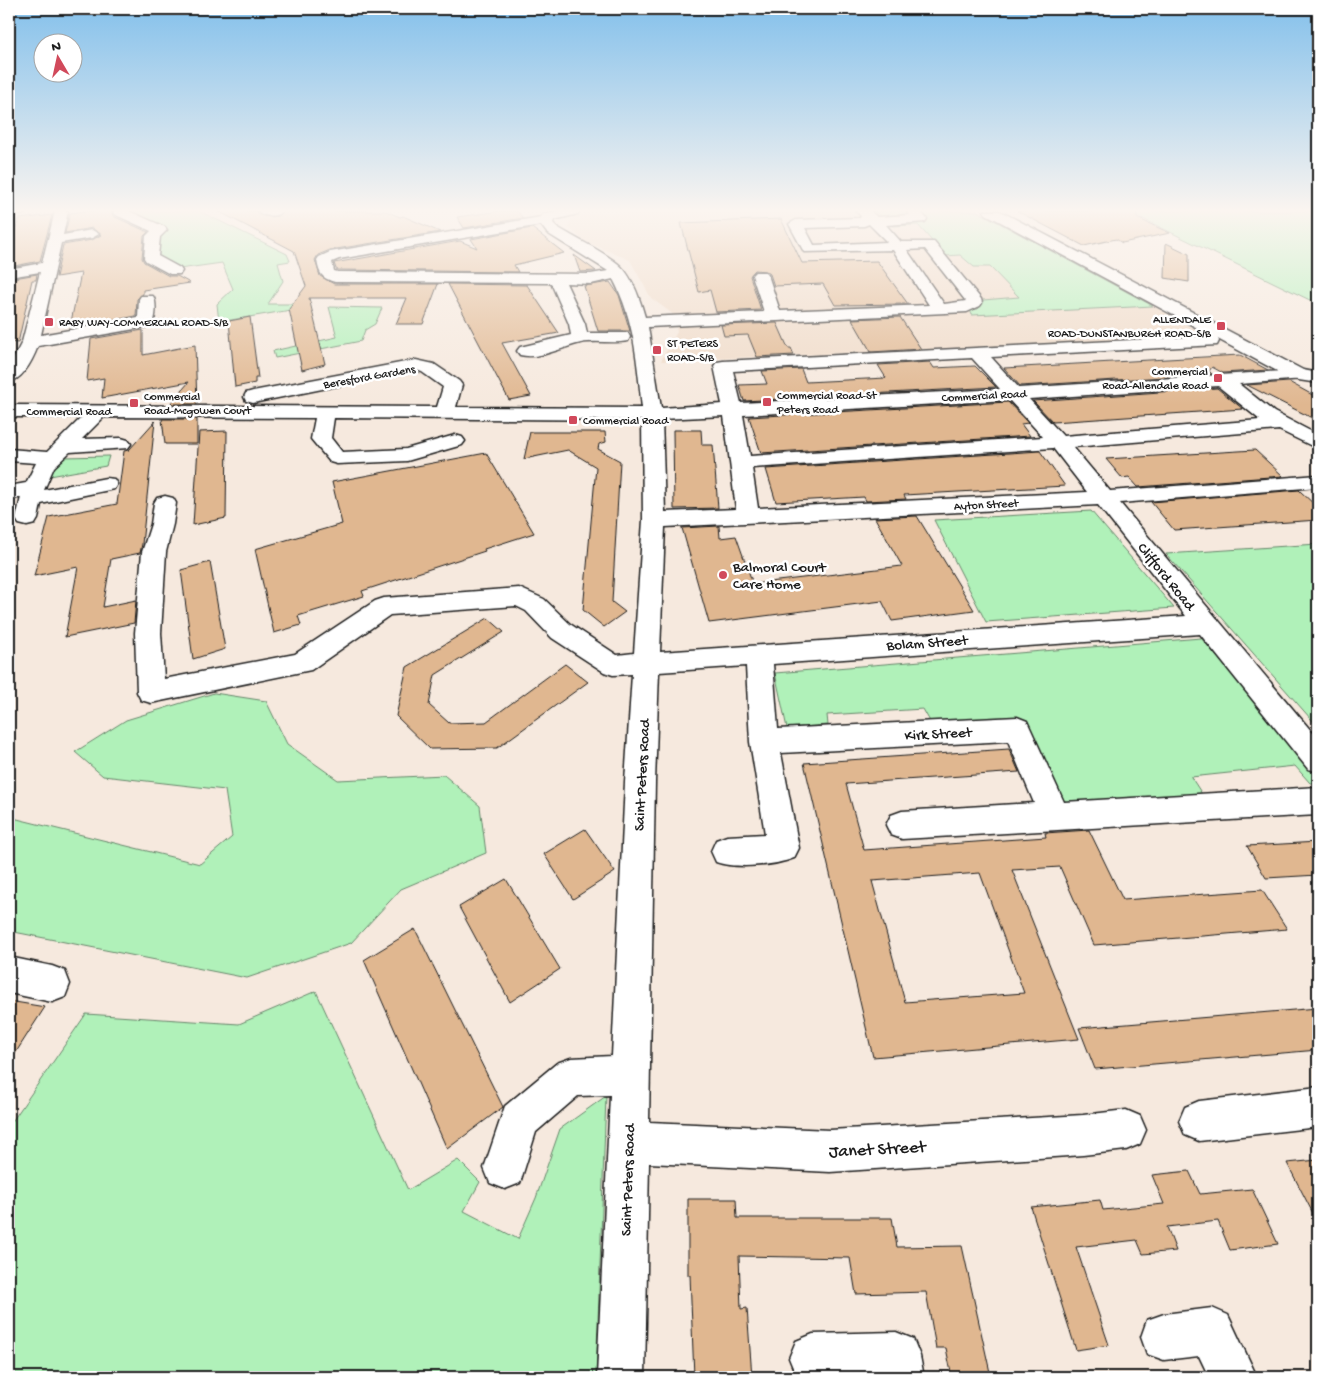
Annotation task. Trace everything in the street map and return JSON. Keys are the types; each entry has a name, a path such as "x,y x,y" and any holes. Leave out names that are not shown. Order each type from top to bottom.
{"street":[{"path":"9,377 26,355 31,342 47,276"},
{"path":"334,276 591,279 606,276"},
{"name":"Saint Peters Road","path":"619,276 632,300 638,322 652,414 654,520 648,662 640,782 621,1377"},
{"path":"760,276 773,315"},
{"path":"918,276 940,309"},
{"path":"638,322 967,307 974,303 973,299 954,276"},
{"path":"1112,276 1298,375 1318,378"},
{"path":"556,278 577,324 580,338"},
{"path":"31,342 146,322 147,299"},
{"path":"526,351 559,345 580,338 622,337"},
{"path":"748,515 733,410 723,366 1210,341"},
{"name":"Clifford Road","path":"976,352 1058,442 1318,760"},
{"name":"Beresford Gardens","path":"253,397 416,365 428,368 453,385 445,412"},
{"name":"Commercial Road","path":"9,410 652,414 1013,394 1298,375"},
{"path":"1222,380 1267,416 1318,443"},
{"path":"31,502 45,464 99,411"},
{"path":"326,412 320,439 337,458 407,455 455,441"},
{"path":"741,463 1058,442 1283,424"},
{"path":"9,456 121,444"},
{"name":"Ayton Street","path":"654,520 1104,498 1318,481"},
{"path":"9,493 31,502 106,484"},
{"name":"Bolam Street","path":"165,503 162,524 154,552 148,633 151,692 302,663 384,607 519,597 535,605 561,631 613,665 1206,624"},
{"path":"726,851 783,848 764,742 759,654"},
{"name":"Kirk Street","path":"764,742 1017,729 1055,816"},
{"path":"902,825 1318,801"},
{"path":"9,975 52,984"},
{"path":"505,1168 519,1120 571,1077 632,1075"},
{"path":"1200,1121 1318,1107"},
{"name":"Janet Street","path":"628,1142 830,1151 1083,1135 1126,1130"},
{"path":"1164,1337 1212,1331 1233,1377"},
{"path":"813,1358 896,1356 900,1377"}],"shaded area":[{"path":"639,276 999,276 1020,297 983,300 982,305 978,309 970,310 972,315 1153,306 1209,337 661,361 677,332 674,315 651,298"}],"green space":[{"path":"227,276 282,276 283,281 268,304 308,304 309,307 219,322 217,304 233,289"},
{"path":"998,276 1097,276 1153,306 972,315 970,310 978,309 982,305 983,300 1019,297"},
{"path":"1260,276 1318,276 1318,304"},
{"path":"329,307 382,308 375,324 365,330 361,341 275,358 273,351 337,337"},
{"path":"109,456 106,466 50,476 56,465 64,457"},
{"path":"1091,511 1174,608 986,622 934,520"},
{"path":"1318,544 1318,727 1166,554"},
{"path":"1201,638 1318,775 1318,783 1310,783 1295,766 1191,777 1202,794 1057,803 1017,722 932,725 923,709 827,715 828,725 787,728 775,673"},
{"path":"214,693 266,701 287,744 338,780 444,775 480,806 486,853 401,889 351,943 247,978 9,931 9,817 200,864 232,837 225,790 103,776 75,752 126,720"},
{"path":"316,991 408,1190 458,1160 480,1182 464,1211 518,1239 536,1198 560,1129 606,1096 596,1377 9,1377 9,1126 86,1014 239,1024"}],"building":[{"path":"37,276 36,280 32,280 18,343 9,342 9,279"},
{"path":"80,276 177,276 190,283 143,290 143,294 137,299 136,316 93,324 93,319 71,322"},
{"path":"302,276 320,276 334,284 438,284 423,324 396,324 407,298 309,298 325,364 302,370 289,309 306,286"},
{"path":"695,276 750,276 761,310 716,312 710,290 699,292"},
{"path":"771,276 888,276 908,304 835,305 823,284 774,286"},
{"path":"1165,276 1189,276 1189,282 1165,278"},
{"path":"610,282 619,295 630,331 598,331 584,286"},
{"path":"448,284 527,285 559,333 502,343 531,396 509,400"},
{"path":"250,317 258,378 255,378 255,383 235,387 229,321"},
{"path":"900,317 921,349 871,352 852,319"},
{"path":"777,323 788,348 791,348 794,355 757,357 748,335 724,336 721,325"},
{"path":"143,330 143,355 195,345 197,404 170,404 189,382 102,398 104,378 87,381 91,339"},
{"path":"1240,355 1268,370 1223,373 1212,367 1209,371 1212,374 1020,386 1004,368"},
{"path":"930,362 934,368 975,366 996,387 744,401 739,385 767,384 762,371 801,369 806,382 886,378 878,365"},
{"path":"1289,382 1318,398 1318,421 1247,385"},
{"path":"1217,388 1243,409 1053,422 1033,401"},
{"path":"1008,402 1028,423 1021,424 1030,436 761,453 749,417"},
{"path":"162,419 197,419 197,444 165,444"},
{"path":"155,421 140,553 111,559 103,607 136,600 134,623 65,637 78,567 34,576 49,517 117,504 124,451 129,450"},
{"path":"673,430 701,430 702,445 713,445 718,508 674,509"},
{"path":"227,431 226,518 193,525 199,432"},
{"path":"530,432 605,432 606,442 599,444 598,449 620,461 612,602 625,612 604,627 583,610 596,467 568,450 524,459"},
{"path":"1255,450 1283,476 1138,487 1129,477 1122,478 1106,459"},
{"path":"1040,451 1065,486 904,495 906,499 866,501 864,497 776,502 766,469"},
{"path":"486,453 534,533 362,591 364,596 298,616 301,625 274,633 255,549 342,524 332,482"},
{"path":"1299,490 1318,508 1318,520 1174,530 1151,502"},
{"name":"Balmoral Court Care Home","path":"917,516 974,610 892,621 882,601 709,623 682,528 719,526 720,538 736,536 753,584 902,566 875,518"},
{"path":"210,562 225,649 193,659 181,570"},
{"path":"488,618 504,632 435,675 429,705 449,723 486,722 565,664 588,682 497,748 430,749 396,716 407,667"},
{"path":"1009,749 1019,772 846,784 864,850 1046,837 1045,833 1089,830 1123,900 1262,890 1287,929 1094,945 1060,867 1012,870 1079,1039 873,1057 804,763","holes":["980,873 1024,993 905,1002 872,881"]},
{"path":"585,829 615,872 573,899 544,854"},
{"path":"1318,842 1318,875 1266,878 1247,846"},
{"path":"506,879 560,969 510,1002 459,907"},
{"path":"415,929 503,1107 447,1149 364,960"},
{"path":"9,1001 45,1007 9,1063"},
{"path":"1318,1008 1318,1050 1095,1069 1079,1028"},
{"path":"1318,1160 1318,1223 1287,1163"},
{"path":"1189,1171 1200,1194 1252,1189 1278,1244 1230,1250 1218,1221 1167,1227 1176,1251 1143,1254 1137,1240 1076,1247 1109,1345 1076,1350 1031,1207 1100,1200 1103,1210 1164,1204 1152,1175"},
{"path":"688,1199 736,1199 737,1218 892,1218 897,1247 962,1246 991,1377 952,1377 946,1348 936,1348 926,1292 856,1294 850,1258 739,1256 741,1309 747,1308 752,1377 694,1377 690,1275 688,1275"}],"place":[{"name":"RABY WAY-COMMERCIAL ROAD-S/B","path":"49,322"},
{"name":"ALLENDALE ROAD-DUNSTANBURGH ROAD-S/B","path":"1221,326"},
{"name":"ST PETERS ROAD-S/B","path":"657,350"},
{"name":"Commercial Road-Allendale Road","path":"1218,378"},
{"name":"Commercial Road-St Peters Road","path":"767,402"},
{"name":"Commercial Road-Mcgowen Court","path":"134,403"},
{"name":"Commercial Road","path":"573,420"},
{"name":"Balmoral Court Care Home","path":"723,575"}]}
